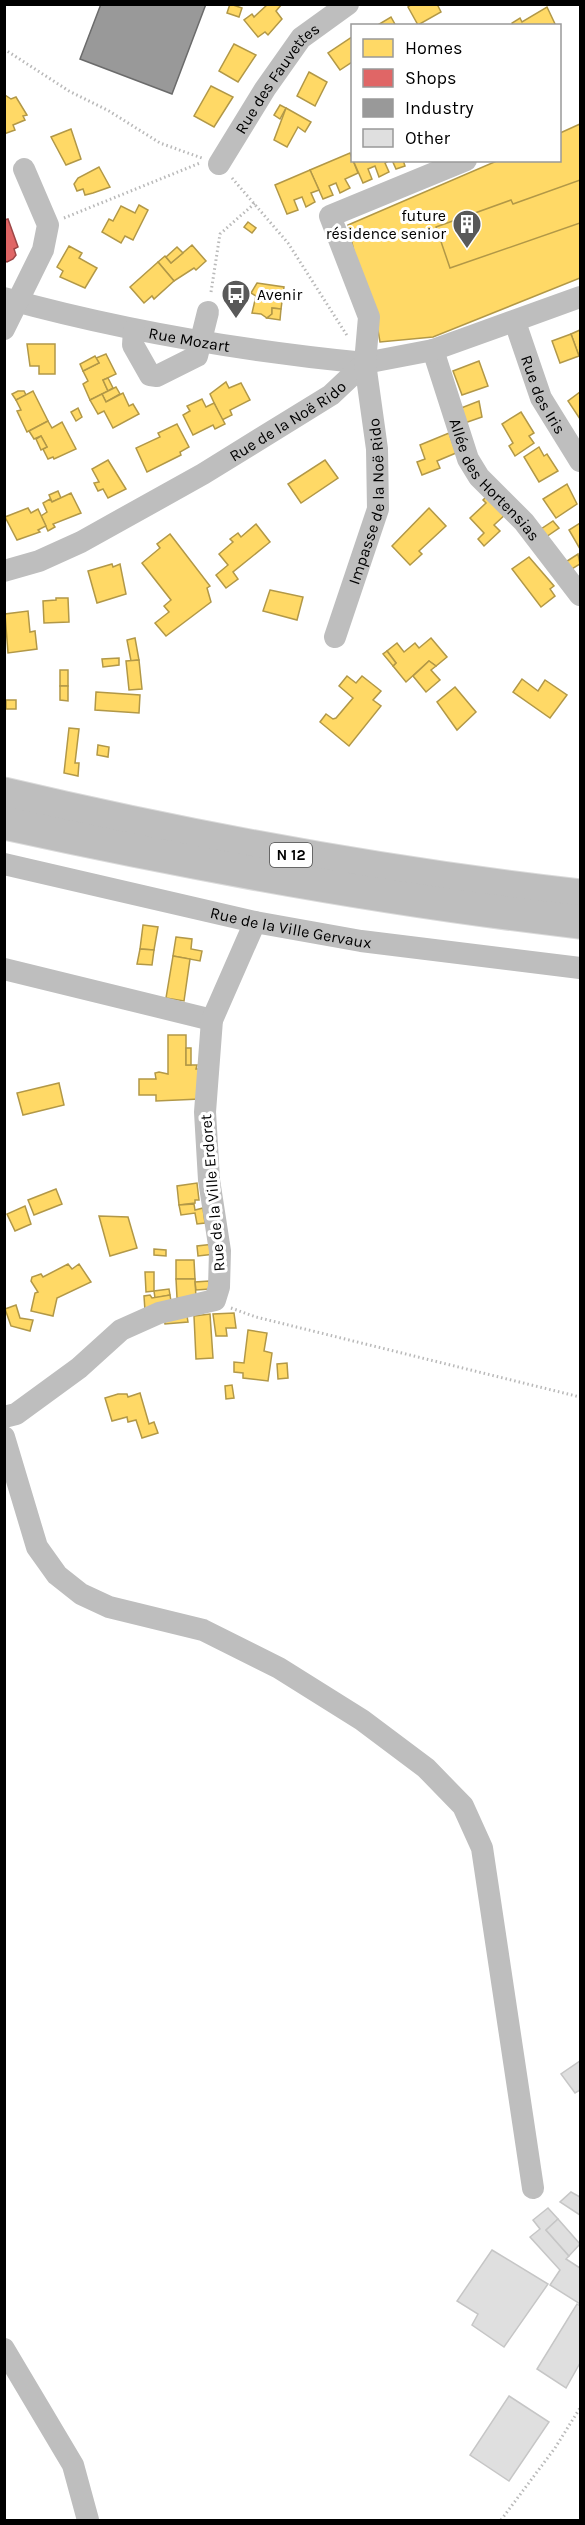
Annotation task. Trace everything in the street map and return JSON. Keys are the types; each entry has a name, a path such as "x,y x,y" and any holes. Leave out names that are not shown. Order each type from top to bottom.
{"highway":[{"name":"N 12","path":"4,794 174,833 295,856 423,876 580,896"},
{"name":"N 12","path":"4,823 277,880 422,902 580,922"}],"street":[{"name":"Rue des Fauvettes","path":"219,164 265,89 301,38 348,4"},
{"name":"Impasse de la Noë Rido","path":"335,638 378,509 376,449 365,363 369,317 330,216 461,162"},
{"path":"4,329 11,300 44,250 48,225 24,170"},
{"path":"365,363 433,350 580,297"},
{"name":"Rue Mozart","path":"11,300 134,330 202,342 365,363"},
{"path":"134,330 133,345 150,375 158,376 196,356 202,342 208,312"},
{"name":"Rue des Iris","path":"515,322 541,398 580,461"},
{"name":"Allée des Hortensias","path":"433,350 468,459 524,522 580,595"},
{"name":"Rue de la Noë Rido","path":"4,571 39,561 81,542 203,474 331,395 365,363"},
{"name":"Rue de la Ville Gervaux","path":"4,864 255,922 361,941 580,968"},
{"name":"Rue de la Ville Erdoret","path":"215,1300 219,1287 220,1251 209,1180 205,1112 212,1020 255,922"},
{"path":"4,969 212,1020"},
{"path":"4,1417 16,1414 79,1368 121,1330 159,1313 215,1300"},
{"path":"4,1437 38,1547 57,1575 81,1594 109,1607 203,1630 279,1668 362,1720 426,1768 463,1806 482,1848 533,2188"},
{"path":"4,2349 74,2465 88,2520"}],"path":[{"path":"4,49 69,92 109,111 160,143 207,160 48,225"},
{"path":"219,164 288,243 365,363"},
{"path":"208,312 220,234 255,203"},
{"path":"215,1300 256,1317 580,1397"},
{"path":"501,2520 555,2448 580,2408"}],"building: Homes":[{"path":"230,4 242,8 239,17 227,13"},
{"path":"268,4 282,4 276,11 282,19 268,35 265,32 258,37 244,20 252,14 254,17"},
{"path":"412,4 437,4 441,12 417,24 408,7"},
{"path":"547,7 555,24 512,23 520,18 522,22"},
{"path":"391,17 395,24 379,24"},
{"path":"351,38 351,63 340,70 328,53"},
{"path":"234,44 256,55 238,82 219,71"},
{"path":"309,72 327,82 315,106 297,96"},
{"path":"211,86 233,97 214,127 194,116"},
{"path":"5,95 11,99 16,97 27,115 23,116 25,120 13,125 15,130 4,134"},
{"path":"280,105 286,108 280,119 274,115"},
{"path":"286,108 311,122 305,132 298,127 287,147 274,140"},
{"name":"future résidence senior","path":"580,124 580,278 433,337 380,342 376,319 359,274 348,225 494,162 561,162 561,133"},
{"path":"71,129 81,159 66,165 51,137"},
{"path":"350,153 351,162 354,162 358,173 345,179 350,188 340,193 336,183 329,186 333,195 323,199 310,170"},
{"path":"354,162 387,162 385,163 389,172 379,177 375,166 368,169 372,179 363,183"},
{"path":"393,162 404,162 405,166 396,169"},
{"path":"99,167 110,187 85,195 83,189 77,191 74,184 78,178"},
{"path":"310,170 319,190 311,193 315,202 306,207 302,197 294,200 298,210 287,214 275,185"},
{"path":"580,180 580,223 450,268 436,227 511,200 513,204"},
{"path":"139,205 148,210 133,240 125,236 121,243 102,232 109,219 113,221 121,206 135,213"},
{"path":"248,222 256,228 252,233 244,227"},
{"path":"192,245 206,261 196,270 194,268 174,281 158,262 165,256 171,263"},
{"path":"69,246 82,253 79,258 97,268 85,288 60,277 63,271 57,267"},
{"path":"177,247 183,253 171,263 166,257"},
{"path":"158,262 174,281 154,299 152,296 144,303 130,287"},
{"path":"257,283 284,287 281,309 272,308 272,314 267,318 261,314 252,313 256,296 251,293"},
{"path":"272,308 281,309 280,320 267,318 272,314"},
{"path":"580,330 580,356 579,356 571,334"},
{"path":"571,334 579,356 560,363 552,341"},
{"path":"27,344 55,344 55,374 39,374 39,366 30,366"},
{"path":"106,354 116,374 103,380 108,391 90,400 83,384 88,381 83,371 99,363 96,358"},
{"path":"95,356 99,363 83,371 80,364"},
{"path":"479,361 488,386 462,395 453,371"},
{"path":"108,378 113,388 108,391 103,380"},
{"path":"226,382 229,388 241,383 250,400 230,410 232,415 222,420 210,394"},
{"path":"116,387 120,394 106,402 102,394"},
{"path":"24,391 26,395 16,400 12,394"},
{"path":"33,391 48,421 27,432 17,411 21,410 16,400"},
{"path":"580,392 580,419 568,401"},
{"path":"123,393 129,406 133,404 139,414 113,428 104,411 98,414 90,400 102,394 106,402"},
{"path":"202,399 206,407 214,403 225,424 215,429 213,425 193,435 183,415 190,411 187,406"},
{"path":"479,401 482,417 459,425 456,410"},
{"path":"78,408 82,417 76,421 71,412"},
{"path":"521,412 534,433 529,436 534,443 515,456 509,446 513,443 502,424"},
{"path":"48,421 52,428 62,422 76,449 54,459 53,457 48,459 43,449 47,447 41,436 34,439 29,431"},
{"path":"177,424 189,447 180,452 181,455 147,472 136,448 160,437 158,433"},
{"path":"449,433 456,453 437,461 440,468 422,475 417,462 425,459 420,445"},
{"path":"41,436 47,447 41,450 36,439"},
{"path":"539,447 544,456 547,454 558,471 539,482 524,457"},
{"path":"108,460 126,489 108,498 103,489 98,491 94,483 99,482 92,469"},
{"path":"325,460 338,478 301,503 288,484"},
{"path":"567,484 577,504 556,518 543,499"},
{"path":"58,491 61,498 52,502 49,495"},
{"path":"71,493 81,513 53,524 55,527 48,531 41,516 47,512 43,503 50,499 52,502"},
{"path":"489,494 507,513 494,525 500,531 484,546 478,539 484,533 470,518 486,503 483,500"},
{"path":"28,508 31,513 38,509 46,526 38,530 40,532 17,540 5,517"},
{"path":"429,508 446,526 419,551 422,554 410,565 392,546"},
{"path":"553,521 559,528 546,537 541,529"},
{"path":"580,523 580,549 569,530"},
{"path":"256,524 270,542 233,572 238,579 226,588 216,575 228,565 219,554 233,542 230,539 238,533 241,537"},
{"path":"170,534 210,586 207,588 211,602 166,636 155,623 169,612 164,606 171,600 142,563 160,548 157,544"},
{"path":"578,554 580,564 567,572 561,565"},
{"path":"529,557 554,586 550,589 555,596 541,607 512,569"},
{"path":"112,564 113,567 120,564 126,594 97,603 88,571"},
{"path":"270,590 303,597 297,620 263,611"},
{"path":"56,598 68,598 69,622 44,623 43,601 56,600"},
{"path":"28,611 30,632 35,631 37,649 8,653 5,614"},
{"path":"135,638 139,660 131,661 127,640"},
{"path":"431,638 447,657 436,666 429,661 406,682 393,666 396,663 387,651 397,643 404,652 415,643 419,648"},
{"path":"387,651 396,663 393,666 383,654"},
{"path":"119,658 119,665 103,667 102,659"},
{"path":"139,660 142,689 129,690 126,661"},
{"path":"429,661 436,666 431,670 440,680 426,692 413,676"},
{"path":"60,670 68,670 68,686 60,686"},
{"path":"347,676 356,683 362,676 381,691 373,700 381,706 349,746 320,722 326,714 333,719 336,718 353,698 339,686"},
{"path":"522,679 538,691 545,680 567,695 550,718 513,692"},
{"path":"60,686 68,686 68,701 60,700"},
{"path":"455,687 476,712 457,730 437,702"},
{"path":"96,692 140,695 139,713 95,710"},
{"path":"6,700 16,700 16,709 6,709"},
{"path":"69,728 79,729 75,763 79,763 78,776 64,773"},
{"path":"98,745 109,747 108,757 97,755"},
{"path":"143,925 158,927 154,950 140,949"},
{"path":"176,937 192,939 191,949 202,951 200,961 173,956"},
{"path":"140,949 154,950 152,965 137,964"},
{"path":"173,956 190,959 184,1001 166,998"},
{"path":"168,1035 186,1035 186,1065 197,1065 196,1069 200,1069 200,1099 156,1101 156,1095 139,1095 139,1079 156,1079 155,1073 159,1072 168,1074"},
{"path":"186,1048 191,1048 191,1065 186,1065"},
{"path":"59,1083 64,1105 23,1115 17,1093"},
{"path":"197,1183 199,1200 195,1200 195,1203 179,1205 177,1186"},
{"path":"56,1189 62,1204 34,1215 28,1200"},
{"path":"194,1204 195,1210 203,1208 205,1223 197,1224 195,1213 181,1215 179,1205"},
{"path":"25,1206 31,1224 15,1231 7,1214"},
{"path":"99,1216 128,1217 137,1248 110,1256"},
{"path":"214,1244 215,1254 198,1256 197,1246"},
{"path":"154,1249 166,1250 166,1256 154,1255"},
{"path":"176,1260 194,1260 195,1279 176,1279"},
{"path":"68,1264 72,1269 79,1264 91,1282 57,1298 53,1316 31,1311 35,1293 38,1292 31,1281 32,1277 41,1274 43,1277"},
{"path":"145,1272 154,1272 154,1291 146,1292"},
{"path":"176,1279 195,1279 196,1298 177,1298"},
{"path":"209,1281 210,1289 196,1290 195,1282"},
{"path":"169,1289 170,1295 155,1298 154,1291"},
{"path":"150,1295 152,1298 170,1295 172,1307 145,1311 144,1296"},
{"path":"16,1305 20,1318 33,1320 30,1331 11,1326 5,1309"},
{"path":"234,1313 236,1328 226,1328 227,1336 216,1336 213,1314"},
{"path":"210,1314 213,1358 196,1359 194,1316"},
{"path":"187,1316 188,1322 165,1324 164,1318"},
{"path":"248,1330 267,1333 264,1351 272,1353 268,1381 243,1378 243,1373 234,1372 234,1362 244,1363"},
{"path":"287,1363 288,1378 278,1379 277,1364"},
{"path":"232,1385 234,1398 226,1399 225,1386"},
{"path":"140,1393 149,1424 154,1422 158,1433 142,1438 136,1420 128,1422 127,1417 112,1421 105,1398 118,1394 127,1394 128,1397"}],"building: Shops":[{"path":"8,219 18,247 14,249 16,255 7,262 4,261 4,220"}],"building: Industry":[{"path":"101,4 206,4 172,94 80,59"}],"building: Other":[{"path":"580,2061 580,2090 575,2093 561,2074"},
{"path":"571,2192 580,2197 580,2215 560,2202"},
{"path":"548,2208 558,2219 546,2230 569,2256 566,2259 580,2268 580,2304 550,2285 560,2270 530,2237 540,2229 533,2220"},
{"path":"558,2219 580,2244 569,2256 546,2230"},
{"path":"492,2250 548,2284 504,2347 472,2325 478,2314 457,2301"},
{"path":"577,2304 580,2306 580,2363 566,2388 537,2369"},
{"path":"509,2396 549,2422 509,2481 470,2455"}],"place":[{"name":"future résidence senior","path":"467,250"},
{"name":"Avenir","path":"236,320"}]}
